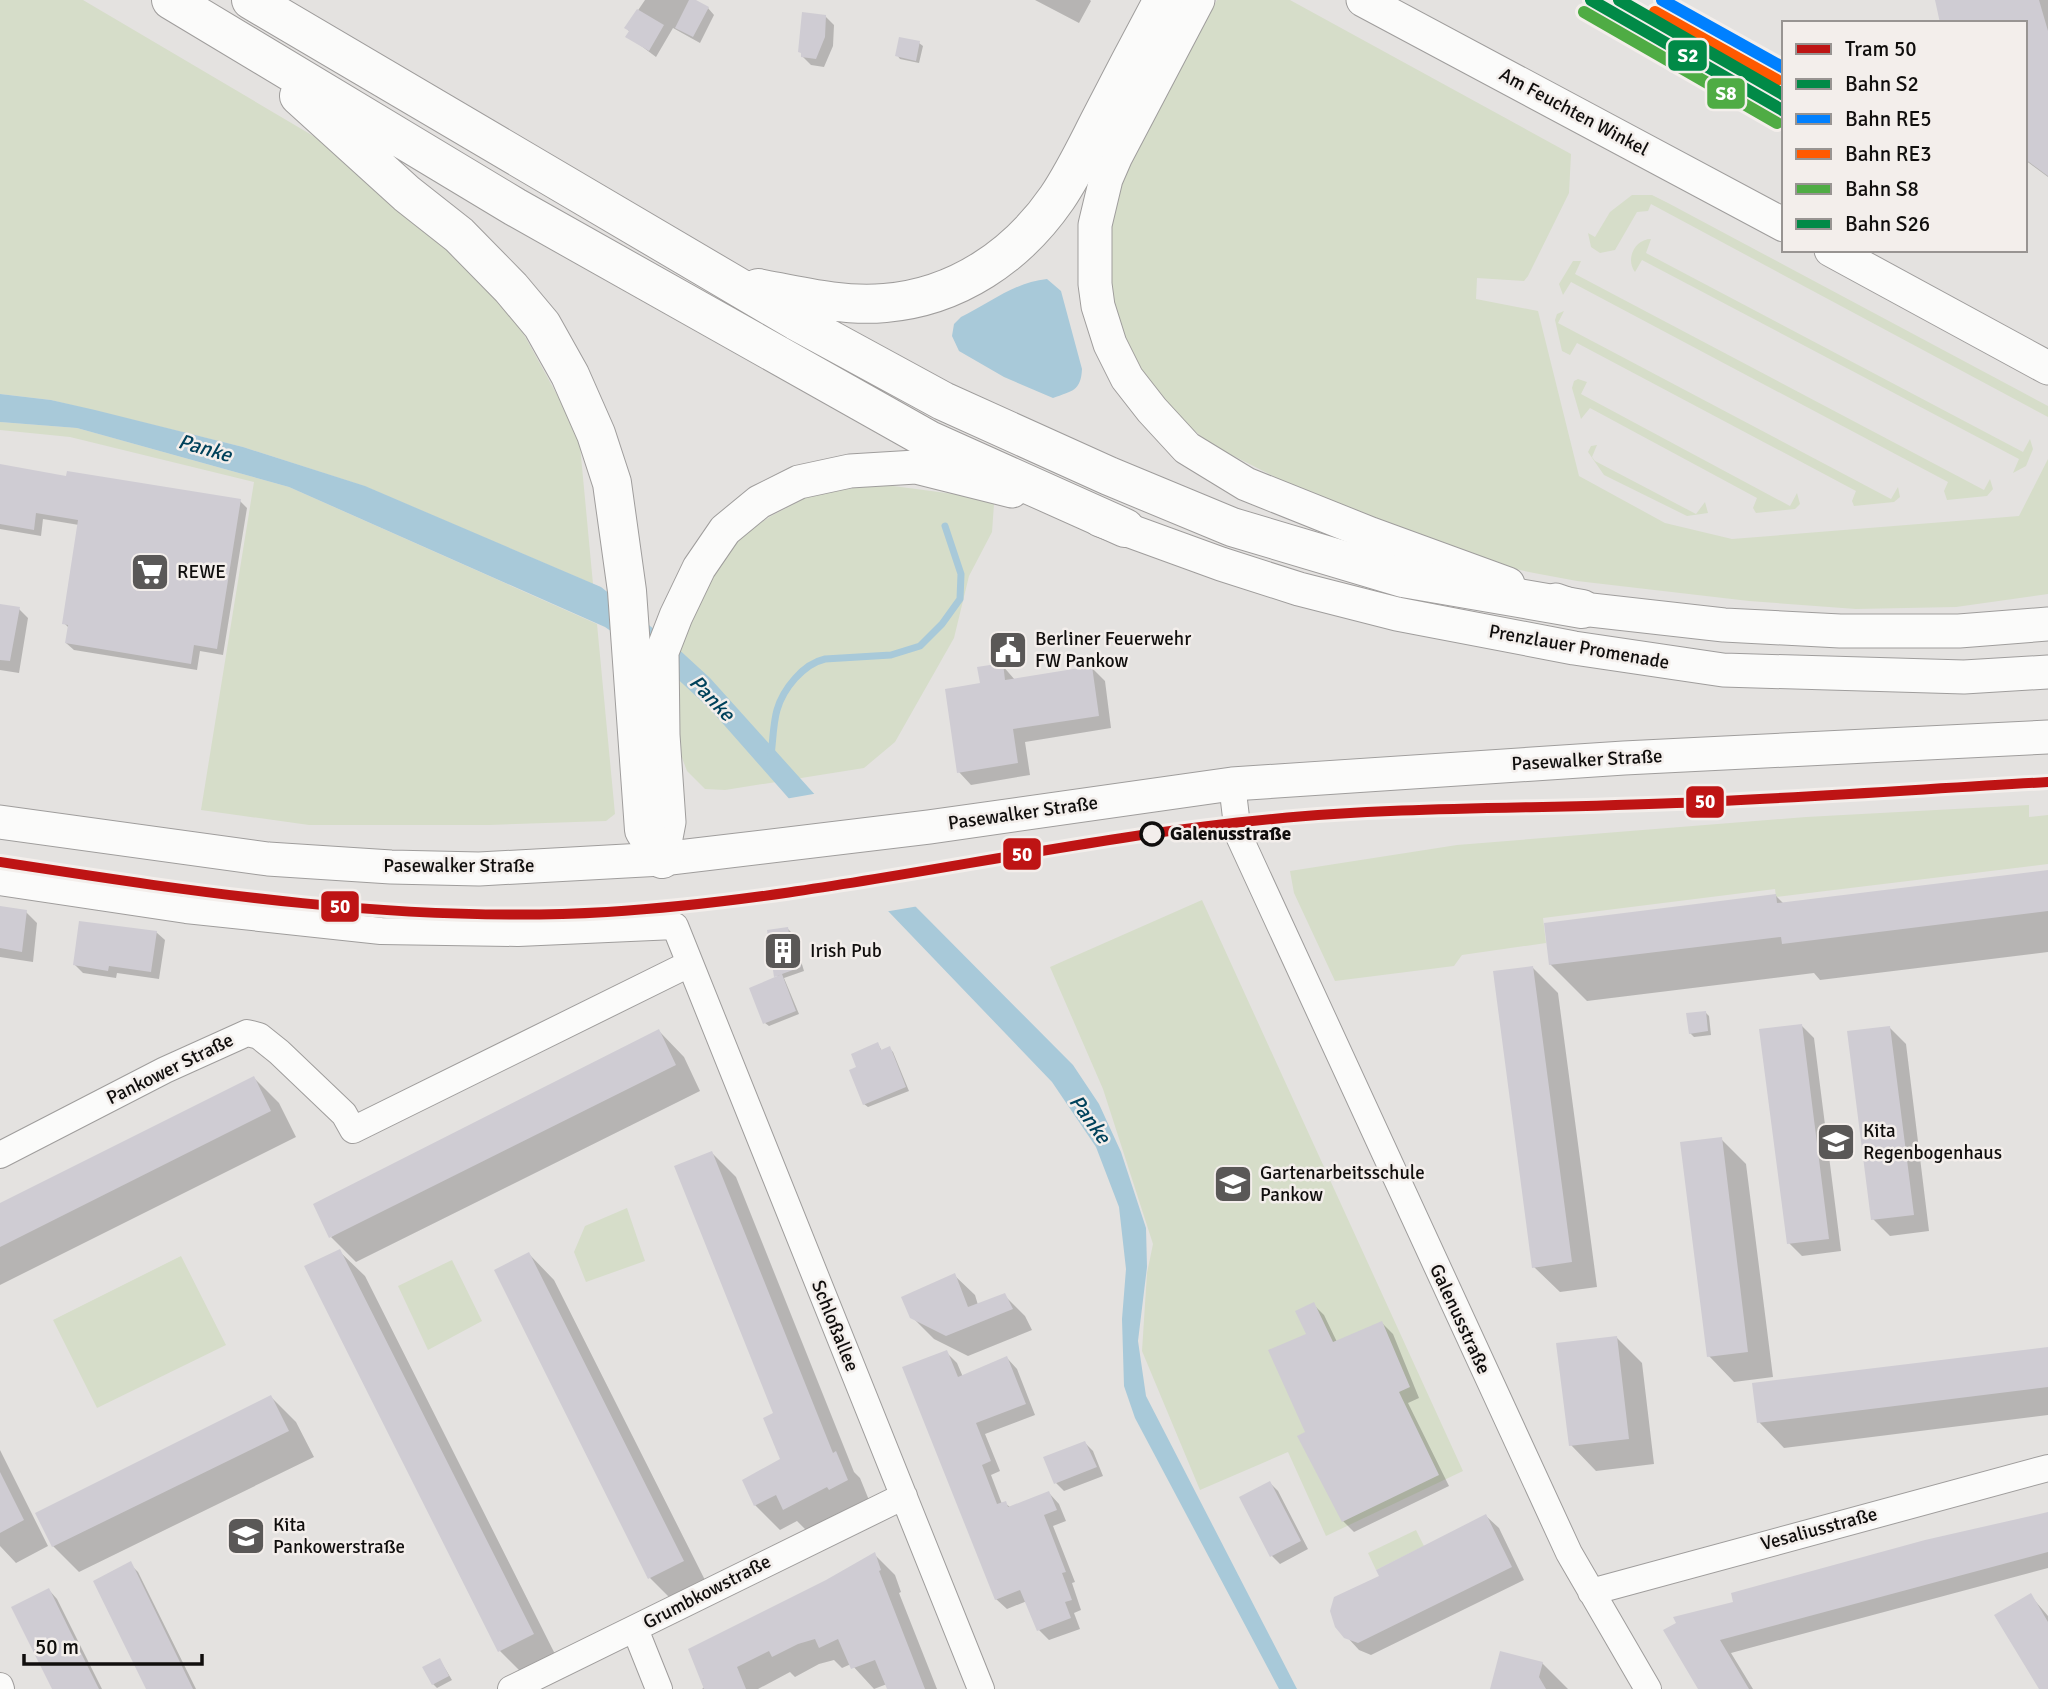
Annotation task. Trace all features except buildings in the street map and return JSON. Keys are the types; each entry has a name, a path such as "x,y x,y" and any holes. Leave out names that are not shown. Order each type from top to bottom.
{"highway":[{"path":"171,0 515,207 929,440 1125,528"},
{"path":"251,0 796,321 943,401 1109,476 1232,527 1403,578 1582,609"},
{"path":"737,285 845,303 886,303 916,299 946,290 971,279 995,263 1020,242 1057,197 1163,0"},
{"path":"232,36 407,194 459,236 511,288 542,325 570,375 596,434 612,483 627,591 644,830 662,859"}],"main road":[{"name":"Prenzlauer Promenade","path":"1198,0 1106,179 1095,225 1093,263 1098,306 1110,344 1127,378 1187,448 1247,484 1381,538 1582,609 1724,625 1840,631 1959,631 2048,624"},
{"name":"Am Feuchten Winkel","path":"1363,0 1782,224"},
{"path":"1835,252 2048,368"},
{"name":"Prenzlauer Promenade","path":"662,859 669,822 663,735 662,652 699,568 725,530 759,502 799,482 850,471 916,467 986,483 1299,589 1398,614 1588,650 1723,670 1964,677 2048,672"},
{"name":"Pasewalker Straße","path":"0,822 268,859 391,867 479,869 662,859 819,841 1232,784 1571,761 2048,737"}],"street":[{"name":"Galenusstraße","path":"1232,784 1238,834 1519,1448 1569,1553 1648,1689"},
{"name":"Schloßallee","path":"0,882 223,915 382,931 518,933 675,926 981,1689"},
{"name":"Pankower Straße","path":"0,1155 164,1070 247,1033 259,1036 279,1052 344,1114 353,1130 690,964"},
{"name":"Vesaliusstraße","path":"1591,1592 2048,1468"},
{"name":"Grumbkowstraße","path":"511,1689 904,1496"},
{"path":"635,1629 659,1689"}],"green space":[{"path":"0,0 83,0 349,157 503,296 579,435 593,584 364,486 243,447 51,400 0,394"},
{"path":"1217,0 1290,0 1571,154 1569,193 1528,276 1524,281 1477,278 1476,299 1538,311 1579,476 1665,523 1732,539 2019,516 2048,459 2048,594 1956,607 1856,609 1749,601 1577,581 1496,565 1324,502 1210,444 1173,412 1150,384 1128,348 1112,302 1110,230 1119,187"},
{"path":"1632,195 1652,195 1668,203 2048,406 2048,417 1651,204 1648,211 1637,212 1615,250 1600,253 1591,247 1588,233 1595,237 1610,212"},
{"path":"1651,239 1646,253 2023,452 2030,439 2033,449 2026,466 2013,473 2019,459 1642,260 1635,272 1631,261 1633,251 1640,242"},
{"path":"1573,261 1581,261 1575,274 1984,490 1990,479 1993,489 1987,496 1947,500 1944,491 1948,482 1571,282 1563,295 1559,284"},
{"path":"1564,311 1558,323 1891,499 1898,487 1900,497 1894,502 1854,506 1852,501 1856,491 1577,343 1570,355 1562,351 1555,320 1557,314"},
{"path":"1578,379 1587,382 1581,394 1790,506 1797,493 1800,504 1795,509 1756,513 1753,508 1757,498 1590,408 1581,419 1572,388 1574,381"},
{"path":"0,422 77,428 289,487 597,624 615,814 606,821 489,825 309,825 201,810 254,482 70,437 0,430"},
{"path":"1597,445 1592,457 1595,461 1696,514 1705,502 1708,513 1687,516 1604,475 1588,452 1591,446"},
{"path":"878,484 954,494 994,504 992,532 969,576 954,638 895,742 864,768 725,790 705,789 687,771 676,742 674,645 721,556 745,533 811,495"},
{"path":"2029,805 2029,817 2048,815 2048,864 1776,897 1775,889 1543,918 1546,943 1462,955 1454,966 1335,981 1294,893 1290,871 1457,845 1806,817"},
{"name":"Gartenarbeitsschule Pankow","path":"1202,900 1463,1471 1326,1536 1288,1452 1200,1490 1142,1351 1147,1273 1153,1244 1103,1089 1050,967"},
{"path":"627,1208 645,1261 586,1282 574,1252 585,1226"},
{"path":"181,1256 226,1345 97,1408 53,1320"},
{"path":"452,1260 482,1321 428,1350 398,1286"},
{"path":"1416,1530 1424,1546 1376,1570 1368,1553"}],"water":[{"path":"1047,279 1061,291 1082,369 1080,382 1074,389 1053,398 1004,377 959,351 952,336 954,324 961,317 1024,284"},
{"name":"Panke","path":"0,394 51,400 243,447 365,486 601,587 674,645 710,678 916,907 1073,1065 1099,1104 1121,1152 1146,1228 1147,1267 1138,1341 1146,1396 1297,1689 1279,1689 1135,1418 1124,1386 1122,1319 1126,1269 1119,1207 1096,1147 1052,1082 888,911 710,709 670,672 605,627 289,487 77,428 0,422"}],"pier":[{"path":"819,793 919,906 884,912 785,799"}],"waterway":[{"path":"771,755 780,702 795,678 809,666 825,659 891,655 920,646 942,624 960,599 961,574 945,526"}],"tram line":[{"name":"50","path":"0,862 151,885 302,903 454,914 531,915 607,912 774,895 1106,840 1273,819 1424,810 1722,801 2048,782"}],"rail line":[{"name":"S2","path":"1591,0 1782,110"},
{"name":"S26","path":"1619,0 1782,94"},
{"name":"RE5","path":"1662,0 1782,67"},
{"name":"S8","path":"1584,12 1777,123"},
{"name":"RE3","path":"1655,12 1777,80"}],"place":[{"name":"REWE","path":"150,572"},
{"name":"Berliner Feuerwehr FW Pankow","path":"1008,650"},
{"name":"Galenusstraße","path":"1152,834"},
{"name":"Irish Pub","path":"783,951"},
{"name":"Kita Regenbogenhaus","path":"1836,1142"},
{"name":"Gartenarbeitsschule Pankow","path":"1233,1184"},
{"name":"Kita Pankowerstraße","path":"246,1536"}]}
